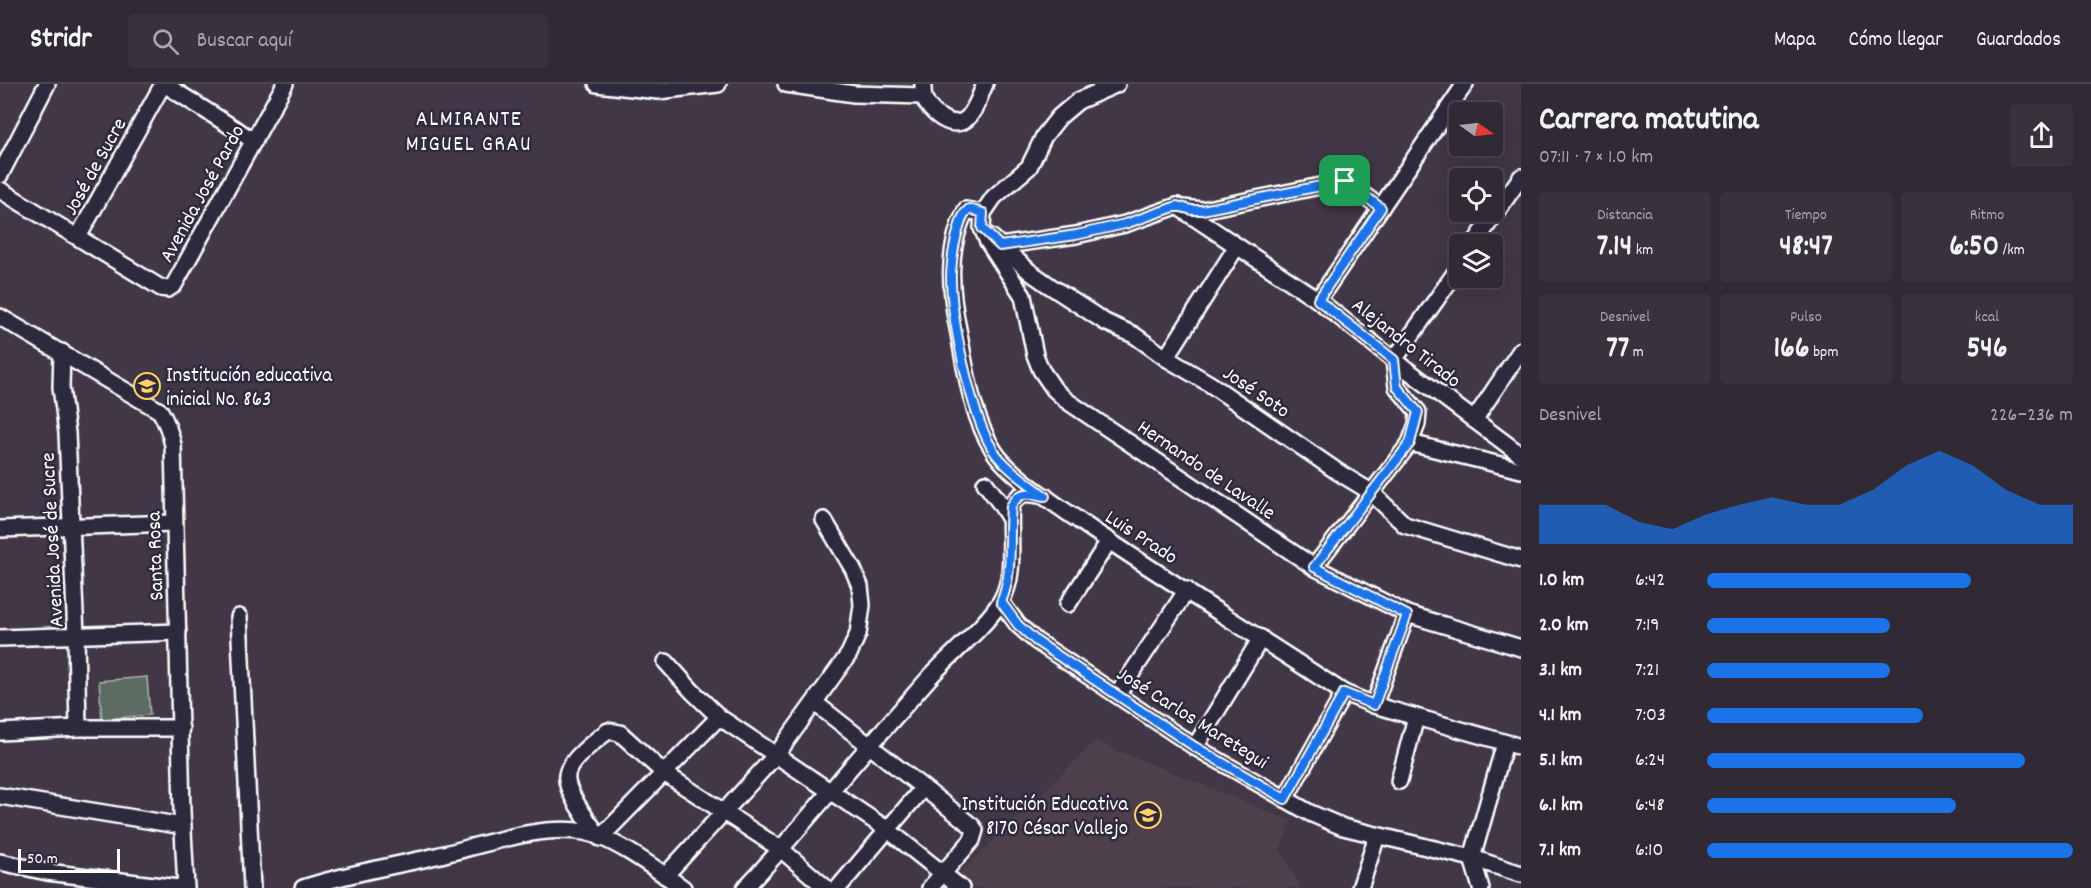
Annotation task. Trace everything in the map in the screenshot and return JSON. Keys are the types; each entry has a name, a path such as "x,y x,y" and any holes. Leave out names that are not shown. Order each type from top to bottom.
{"street":[{"path":"0,175 47,84"},
{"path":"164,84 254,141"},
{"name":"José de Sucre","path":"78,237 164,84"},
{"name":"Avenida José Pardo","path":"78,237 161,288 168,290 174,285 285,84"},
{"path":"597,84 658,91 718,84"},
{"path":"786,84 854,94 923,90 932,111 945,120 960,123 972,112 985,84"},
{"path":"982,221 994,197 1019,178 1029,167 1044,136 1059,117 1078,101 1117,84"},
{"path":"1318,300 1465,84"},
{"path":"1481,234 1521,177"},
{"path":"1000,246 1076,235 1115,226 1177,206 1202,210 1345,181 1381,208"},
{"path":"0,190 78,237"},
{"name":"Alejandro Tirado","path":"1177,206 1318,300 1521,455"},
{"name":"Luis Prado","path":"982,221 966,210 953,244 951,276 954,311 977,414 994,451 1006,465 1109,541 1344,693 1374,705 1521,747"},
{"name":"José Soto","path":"982,221 1000,246 1050,286 1105,322 1134,335 1166,358 1236,401 1338,472 1371,492 1405,525 1521,560"},
{"name":"Hernando de Lavalle","path":"982,221 994,253 1023,297 1035,355 1041,370 1054,389 1067,401 1314,567 1407,615 1521,648"},
{"path":"1166,358 1237,246"},
{"path":"1314,567 1410,443 1418,412 1397,387 1394,360 1449,282"},
{"name":"Santa Rosa","path":"0,317 62,351 160,411 166,420 173,445 186,888"},
{"path":"1474,420 1521,350"},
{"name":"Avenida José de Sucre","path":"62,351 61,387 67,434 78,728"},
{"path":"1410,443 1521,470"},
{"path":"985,483 1010,519"},
{"path":"745,888 782,850 830,791 948,657 1001,602 1009,575 1011,506 1017,497 1026,492 1045,496"},
{"path":"666,876 777,754 849,654 858,634 862,605 860,586 853,569 824,520"},
{"path":"0,530 174,523"},
{"path":"1068,604 1109,541"},
{"path":"1117,695 1187,590"},
{"name":"José Carlos Maretegui","path":"1001,602 1018,625 1036,641 1195,747 1310,813 1343,827 1377,837 1472,858 1521,874"},
{"path":"1374,705 1407,615"},
{"path":"239,617 252,888"},
{"path":"0,638 178,632"},
{"path":"1195,747 1261,638"},
{"path":"666,662 719,717 888,830 961,888"},
{"path":"1285,799 1344,693"},
{"path":"815,703 975,830 972,840 930,888"},
{"path":"600,838 719,717"},
{"path":"1399,781 1416,717"},
{"path":"0,732 78,728 181,728"},
{"path":"600,838 571,793 566,781 567,772 579,756 608,731 620,733 664,773 782,850 826,888"},
{"path":"1481,888 1472,858 1505,743"},
{"path":"838,888 923,788"},
{"path":"0,796 183,826"},
{"path":"303,888 345,875 523,835 575,831 600,838 627,851 683,888"},
{"path":"1360,888 1377,837"},
{"path":"0,862 47,872 179,888"}],"shaded area":[{"name":"Institución Educativa 8170 César Vallejo","path":"1095,741 1291,821 1280,849 1301,888 972,888 957,876"}],"green space":[{"path":"147,677 150,715 102,719 99,681"}],"place":[{"name":"Institución educativa inicial No. 863","path":"147,386"},
{"name":"Institución Educativa 8170 César Vallejo","path":"1148,815"}],"district":[{"name":"ALMIRANTE MIGUEL GRAU","path":"469,130"}],"route":[{"path":"1345,181 1381,208 1318,300 1394,360 1397,387 1415,407 1419,417 1410,443 1314,567 1407,615 1374,705 1344,693 1285,799 1195,747 1036,641 1018,625 1001,602 1009,575 1011,506 1017,497 1026,492 1045,496 1006,465 994,451 977,414 954,311 951,276 953,244 964,213 969,209 983,213 982,228 1000,246 1076,235 1125,224 1177,206 1202,210 1345,181"}]}
